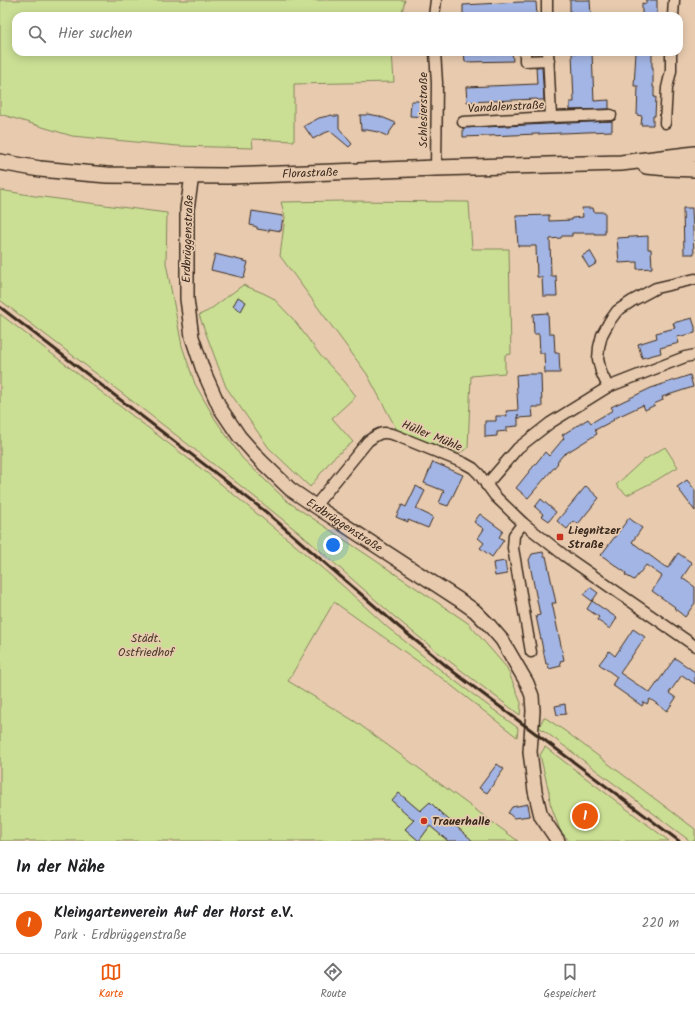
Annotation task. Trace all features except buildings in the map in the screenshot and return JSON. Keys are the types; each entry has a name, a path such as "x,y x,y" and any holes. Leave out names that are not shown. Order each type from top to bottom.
{"main road":[{"name":"Florastraße","path":"0,162 40,169 107,175 228,176 621,163 695,154"},
{"name":"Florastraße","path":"621,163 695,169"}],"street":[{"path":"434,12 436,0"},
{"path":"547,0 547,12"},
{"path":"673,12 674,0"},
{"name":"Schlesierstraße","path":"435,56 437,83 436,168"},
{"name":"Vandalenstraße","path":"525,56 525,61 548,56 551,117"},
{"path":"666,123 667,88 671,71 672,56"},
{"name":"Vandalenstraße","path":"463,122 612,115"},
{"name":"Erdbrüggenstraße","path":"192,176 188,209 186,299 192,337 203,370 220,408 239,436 266,466 290,488 315,506 458,599 484,620 502,640 527,683 532,696 533,711 530,752 535,791 541,816 558,841"},
{"path":"608,387 601,372 598,359 599,347 602,335 617,311 656,288 695,278"},
{"path":"486,485 518,448 550,423 608,387 685,357 695,355"},
{"name":"Hüller Mühle","path":"315,506 368,441 376,435 385,432 395,435 473,468 495,496 523,522 566,556 695,646"},
{"path":"523,522 514,536 513,548 531,652"}],"green space":[{"path":"0,0 405,0 402,12 12,12 12,56 392,56 394,82 294,84 294,141 252,139 253,148 178,146 72,136 0,114"},
{"path":"0,190 167,213 166,263 182,346 195,384 215,419 242,458 287,501 468,623 507,668 521,703 520,715 411,631 315,546 266,506 0,300"},
{"path":"281,202 469,202 472,249 509,249 511,354 505,355 505,373 471,376 468,448 459,453 398,432 367,374 280,256 285,217"},
{"path":"243,285 273,298 294,320 320,355 356,396 332,418 353,442 332,459 310,487 269,448 226,387 199,315 208,311"},
{"name":"Städt. Ostfriedhof","path":"0,314 216,480 343,586 387,627 447,675 518,728 517,737 443,679 334,602 288,681 356,722 518,841 0,841"},
{"path":"665,447 678,467 655,481 627,495 616,485 642,461"},
{"path":"544,717 565,731 695,829 695,841 690,841 539,727"},
{"path":"545,747 669,841 569,841 560,830 550,803 549,792 540,755"}],"railway":[{"path":"0,307 266,512 399,627 455,673 679,841"}],"place":[{"name":"Liegnitzer Straße","path":"560,537"},
{"name":"Kleingartenverein Auf der Horst e.V.","path":"585,816"},
{"name":"Trauerhalle","path":"424,821"}]}
